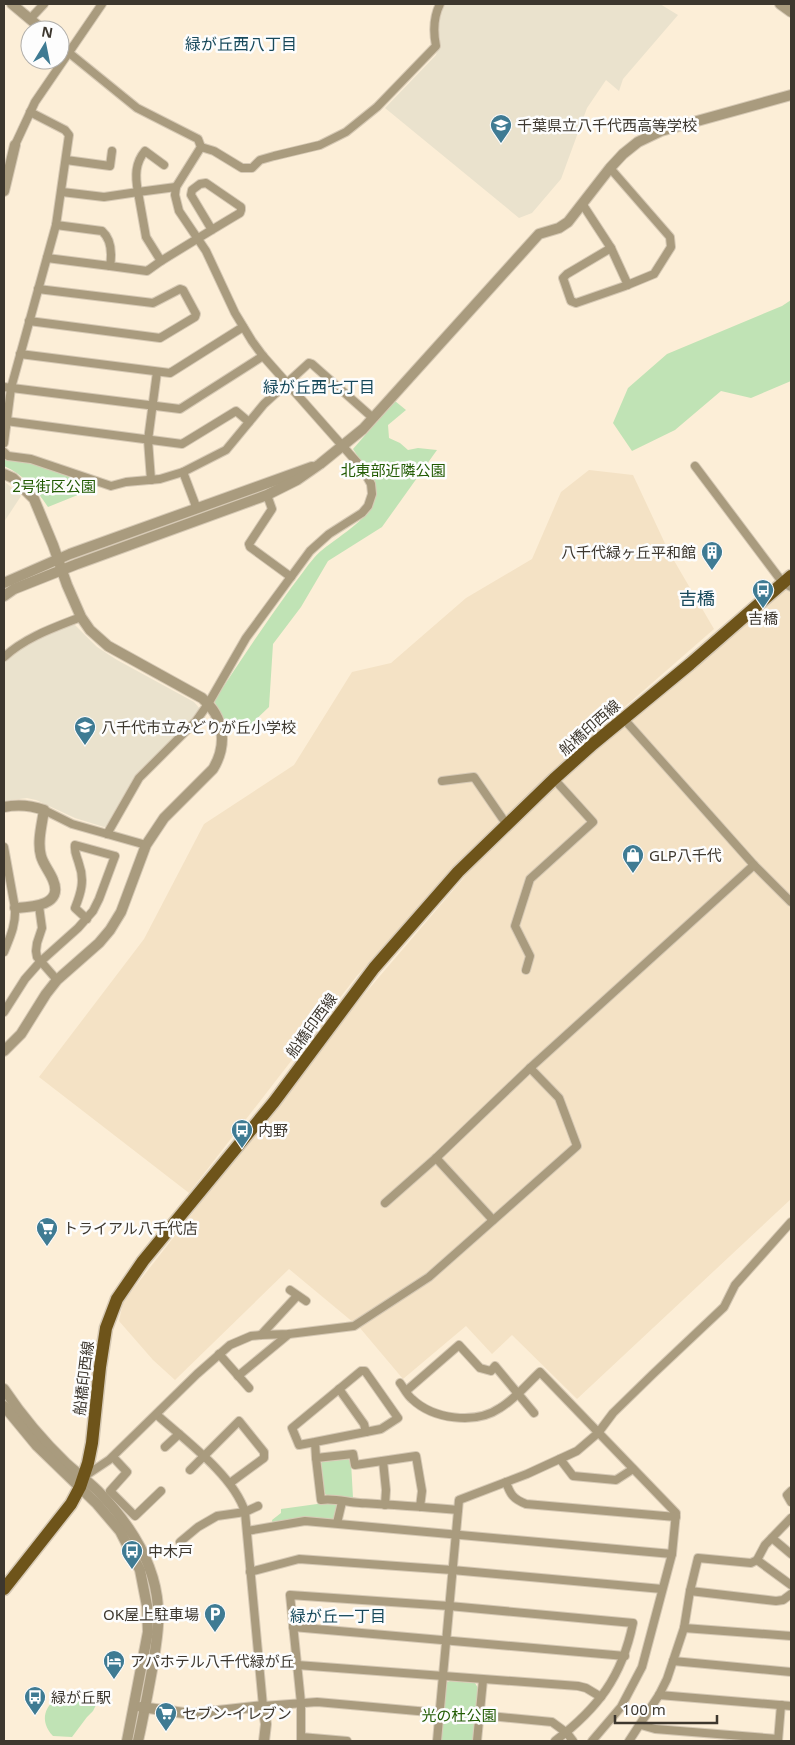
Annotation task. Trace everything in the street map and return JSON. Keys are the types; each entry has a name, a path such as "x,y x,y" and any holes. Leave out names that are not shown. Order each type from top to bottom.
{"main road":[{"name":"船橋印西線","path":"4,1589 71,1504 81,1482 92,1444 103,1342 111,1313 125,1286 146,1257 274,1102 374,968 458,872 554,779 623,718 789,582"}],"street":[{"path":"12,4 30,19 44,4"},
{"path":"70,42 102,4"},
{"path":"201,147 214,151 242,168 252,168 260,160 320,144 346,132 377,106 436,46 435,14 440,4"},
{"path":"780,4 791,12"},
{"path":"70,54 137,108 198,139 201,147"},
{"path":"4,191 15,145 53,70"},
{"path":"4,596 14,589 62,570 267,495 297,480 344,446 373,418 538,234 559,228 568,222 623,154 650,135 791,94"},
{"path":"4,443 7,387 20,354 56,225 66,160 68,133 30,112"},
{"path":"107,834 139,778 196,721 208,704 246,638 310,551 320,541 356,518 368,506 372,494 368,476 344,446 263,356 243,327 206,251 179,211 175,195 176,187 201,147"},
{"path":"66,160 110,166 112,151"},
{"path":"161,261 146,237 136,177 138,159 145,151 164,166"},
{"path":"610,168 670,237 671,247 654,274 576,303 571,301 563,278 566,274 610,248"},
{"path":"47,258 146,271 240,213 240,207 206,183 200,184 192,190 191,195 212,230"},
{"path":"62,192 104,197 176,187"},
{"path":"583,204 610,248 628,285"},
{"path":"56,225 102,231 106,234 112,251 110,266"},
{"path":"29,321 160,338 195,317 196,314 184,290 180,289 153,304 38,289"},
{"path":"20,354 170,373 243,327"},
{"path":"7,387 180,409 263,356"},
{"path":"4,452 8,456 32,459 111,486 126,482 160,479 183,472 226,450 264,404 306,365 312,364 373,418"},
{"path":"151,480 148,440 157,372"},
{"path":"6,421 182,444 236,411 249,422"},
{"path":"4,583 58,559 320,464"},
{"path":"694,466 789,582"},
{"path":"183,472 196,509"},
{"path":"4,474 16,481 34,499 81,617 90,630 108,646 202,698 219,721 222,733 221,752 217,761 208,774 164,818 146,845 121,912 113,926 99,942 57,980 21,1034 4,1051"},
{"path":"267,495 272,509 249,544 250,547 291,577"},
{"path":"4,657 18,645 34,636 81,617"},
{"path":"623,718 754,865 791,901"},
{"path":"442,781 474,777 507,825"},
{"path":"526,970 530,956 515,926 530,879 593,822 554,779"},
{"path":"4,807 19,804 33,806 72,824 146,845"},
{"path":"15,908 39,906 49,901 53,895 55,886 41,858 40,850 44,810"},
{"path":"4,1012 25,979 40,962 87,919 99,899 115,856 75,845 74,852 80,868 82,882 81,895 75,908 87,919"},
{"path":"4,847 7,888 15,908 14,926 7,938 4,952"},
{"path":"385,1203 436,1158 530,1068 754,865"},
{"path":"39,906 42,928 36,951 40,962 57,980"},
{"path":"81,1482 113,1456 230,1346 240,1340 261,1335 289,1334 354,1326 429,1277 578,1146 559,1098 530,1068"},
{"path":"436,1158 493,1220"},
{"path":"437,1741 459,1500 577,1451 598,1433 620,1407 724,1307 735,1285 791,1222"},
{"path":"290,1290 306,1301"},
{"path":"261,1335 297,1296"},
{"path":"238,1376 289,1334"},
{"path":"406,1391 459,1345 480,1368 490,1370 495,1366 534,1413"},
{"path":"220,1354 249,1388"},
{"path":"361,1370 365,1371 398,1418 381,1429 299,1445 292,1428 339,1389 361,1370"},
{"path":"400,1383 411,1398 433,1413 458,1417 478,1417 493,1412 518,1394 540,1372 676,1513 672,1554 642,1667 621,1707 592,1741"},
{"path":"4,1389 25,1419 66,1462 120,1531 140,1570 147,1606 148,1632 127,1741"},
{"path":"339,1389 364,1424 366,1432"},
{"path":"4,1406 37,1446 81,1482 98,1491 127,1524 140,1546 155,1588 158,1607 157,1636 138,1741"},
{"path":"157,1415 230,1483 242,1502 245,1512 266,1724 264,1741"},
{"path":"190,1470 239,1421 264,1452 264,1458 230,1483"},
{"path":"165,1447 179,1434"},
{"path":"314,1442 321,1500 334,1498 342,1502 458,1510"},
{"path":"316,1458 353,1454 356,1465 416,1456 422,1490 420,1507"},
{"path":"113,1456 127,1472 110,1491 135,1516 161,1491"},
{"path":"560,1459 573,1476 616,1480 633,1469"},
{"path":"383,1461 386,1490 385,1505"},
{"path":"506,1482 510,1494 516,1500 526,1504 676,1517"},
{"path":"791,1491 787,1495 791,1502"},
{"path":"337,1523 342,1502"},
{"path":"180,1542 198,1527 217,1516 245,1512 258,1506"},
{"path":"629,1741 659,1695 673,1661 684,1628 698,1558 751,1564 757,1560 766,1545 791,1518"},
{"path":"247,1531 305,1521 456,1533 672,1554"},
{"path":"772,1538 791,1554"},
{"path":"250,1572 299,1560 452,1570 662,1589"},
{"path":"757,1560 791,1585"},
{"path":"690,1591 776,1601 783,1600 791,1594"},
{"path":"347,1741 301,1739 300,1703 290,1595 449,1606 633,1623 624,1656 614,1678 586,1716 555,1741"},
{"path":"293,1627 624,1656"},
{"path":"684,1628 791,1636"},
{"path":"673,1661 791,1672"},
{"path":"297,1665 578,1686 586,1688 601,1697"},
{"path":"477,1741 483,1680"},
{"path":"659,1695 791,1706"},
{"path":"135,1706 192,1714 317,1702 440,1713"},
{"path":"641,1725 654,1729 778,1740 781,1705"},
{"path":"480,1715 552,1722 573,1741"}],"shaded area":[{"name":"千葉県立八千代西高等学校","path":"444,4 660,4 678,15 623,79 619,91 606,80 587,108 561,179 532,213 519,218 385,108 436,55 438,47 438,16"},
{"path":"589,470 633,475 669,552 714,629 573,752 446,878 356,977 189,1193 39,1077 144,939 204,824 294,765 352,672 391,663 466,598 532,559 561,492"},
{"path":"4,481 21,496 4,522"},
{"path":"785,589 791,593 791,1199 577,1399 512,1335 492,1354 466,1326 403,1379 360,1328 289,1269 175,1380 153,1360 119,1321 123,1302 356,1004 490,847 597,750"},
{"name":"八千代市立みどりが丘小学校","path":"74,624 97,647 194,702 200,709 194,718 137,775 107,826 104,827 75,818 36,800 27,798 4,801 4,662 36,639"}],"green space":[{"path":"791,300 791,381 751,398 721,391 675,430 632,451 613,423 628,388 667,354 782,306"},
{"name":"北東部近隣公園","path":"395,401 406,410 388,425 389,438 400,443 408,450 418,448 437,450 382,527 328,561 301,607 273,644 269,707 251,724 226,723 214,701 242,658 311,561 356,524 370,508 373,500 371,479 353,449"},
{"name":"2号街区公園","path":"4,458 30,462 100,486 48,507 29,483 4,466"},
{"path":"348,1459 351,1462 353,1498 328,1496 324,1493 320,1465 322,1462"},
{"path":"321,1501 340,1502 336,1522 273,1526 272,1520 281,1513 281,1509 317,1504"},
{"name":"光の杜公園","path":"450,1681 475,1683 478,1688 474,1741 441,1741 445,1683"},
{"path":"62,1696 70,1696 97,1703 93,1711 72,1737 53,1736 46,1725 45,1719 48,1708 56,1699"}],"place":[{"name":"千葉県立八千代西高等学校","path":"501,144"},
{"name":"八千代緑ヶ丘平和館","path":"712,571"},
{"name":"吉橋","path":"763,609"},
{"name":"八千代市立みどりが丘小学校","path":"85,746"},
{"name":"GLP八千代","path":"633,874"},
{"name":"内野","path":"242,1149"},
{"name":"トライアル八千代店","path":"47,1247"},
{"name":"中木戸","path":"132,1570"},
{"name":"OK屋上駐車場","path":"215,1633"},
{"name":"アパホテル八千代緑が丘","path":"114,1680"},
{"name":"緑が丘駅","path":"35,1716"},
{"name":"セブン-イレブン","path":"166,1732"}],"district":[{"name":"緑が丘西八丁目","path":"241,44"},
{"name":"緑が丘西七丁目","path":"319,387"},
{"name":"吉橋","path":"697,598"},
{"name":"緑が丘一丁目","path":"338,1616"}]}
